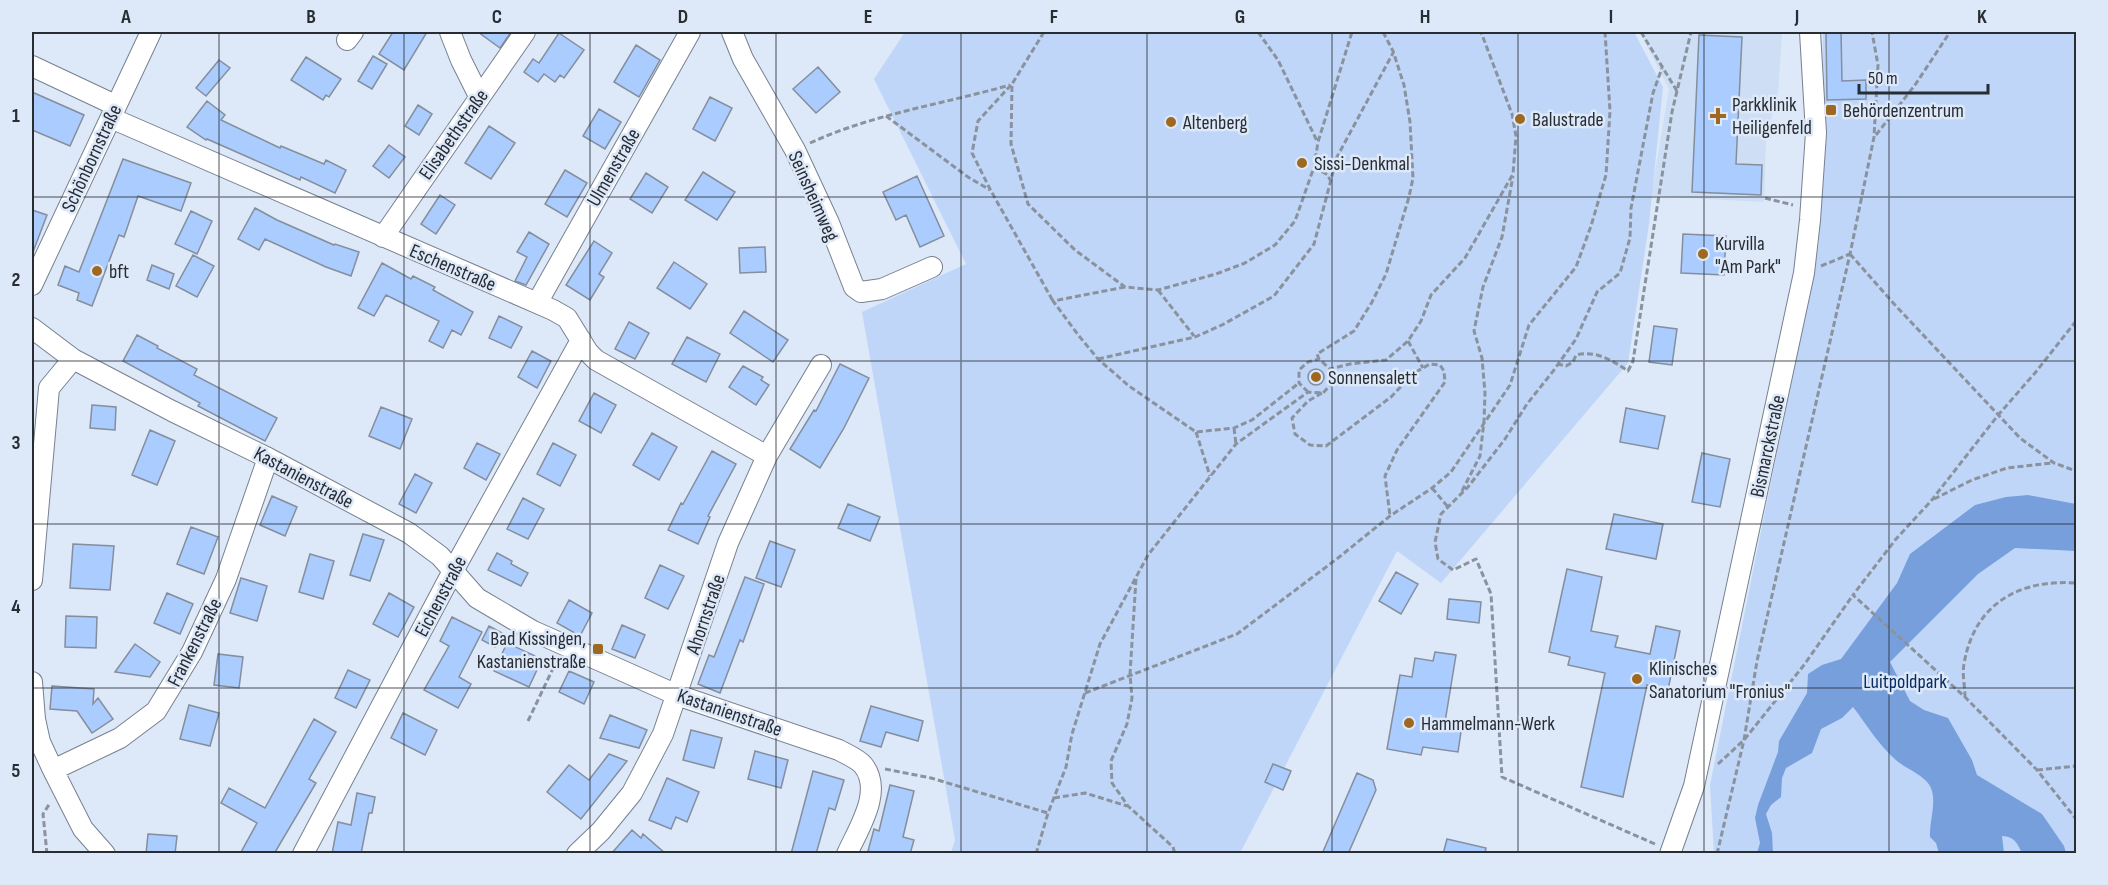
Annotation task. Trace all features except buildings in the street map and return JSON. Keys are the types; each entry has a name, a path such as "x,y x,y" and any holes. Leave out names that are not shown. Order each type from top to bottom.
{"street":[{"name":"Schönbornstraße","path":"32,285 151,32"},
{"path":"450,32 479,96"},
{"name":"Elisabethstraße","path":"383,237 525,32"},
{"name":"Ulmenstraße","path":"537,303 690,32"},
{"name":"Seinsheimweg","path":"732,32 743,59 795,150 829,223 854,287 861,292 882,289 932,267"},
{"name":"Bismarckstraße","path":"1670,852 1694,786 1804,273 1816,133 1810,32"},
{"name":"Eschenstraße","path":"32,66 113,111 383,237 567,318 588,352 596,360 767,456"},
{"name":"Kastanienstraße","path":"32,328 73,359 409,532 440,556 477,598 505,616 677,695 839,750 863,765"},
{"name":"Eichenstraße","path":"303,854 453,571 581,340"},
{"path":"32,580 49,388 73,359"},
{"name":"Ahornstraße","path":"577,854 601,831 632,793 663,734 728,543 767,456 821,365"},
{"name":"Frankenstraße","path":"52,770 120,738 156,711 192,652 226,579 268,458"},
{"path":"32,682 35,719 40,742 52,770 84,829 105,854"},
{"path":"847,854 870,802 870,783 863,765"}],"path":[{"path":"1044,32 1012,84 978,121 972,153 1053,301 1098,359 1129,386 1196,432 1210,476"},
{"path":"1258,32 1278,60 1318,142"},
{"path":"1053,301 1125,287 1158,290 1216,274 1245,263 1275,245 1295,221 1314,167 1318,142 1352,32"},
{"path":"1383,32 1393,51 1404,85 1410,122 1413,178 1409,197 1386,274 1372,302 1354,332 1317,354 1330,369 1332,383 1323,393 1308,401 1292,418 1295,434 1310,445 1326,446 1390,397 1414,373 1430,364 1440,365 1444,371 1445,382 1397,450 1385,476 1390,516"},
{"path":"1461,494 1480,456 1485,393 1482,357 1474,331 1483,287 1502,237 1513,174 1516,136 1512,114 1481,32"},
{"path":"1085,693 1237,634 1451,472 1510,385 1529,325 1576,267 1591,226 1606,175 1610,111 1605,32"},
{"path":"1641,32 1677,91"},
{"path":"1557,364 1566,366 1573,362 1576,355 1586,352 1617,363 1628,371 1633,361 1677,91 1691,32"},
{"path":"1718,854 1744,740 1757,661 1850,254 1874,137 1878,65 1872,32"},
{"path":"1874,137 1915,85 1950,32"},
{"path":"1098,359 1195,336 1222,325 1274,296 1314,244 1337,157 1393,51"},
{"path":"1662,68 1653,93 1631,208 1630,238 1620,273 1597,292 1576,339 1527,404 1505,439 1461,494 1441,514 1435,542 1438,558 1453,570 1476,559 1491,594 1502,777 1670,852"},
{"path":"795,150 831,134 886,116 1012,84"},
{"path":"1012,84 1011,144 1028,204 1075,250 1125,287"},
{"path":"886,116 968,177 991,191"},
{"path":"1314,167 1328,174 1331,182"},
{"path":"1328,174 1335,169"},
{"path":"1330,369 1386,360 1408,341 1421,321 1431,295 1465,258 1513,174"},
{"path":"1765,198 1800,207 1797,218 1810,220"},
{"path":"1804,273 1850,254"},
{"path":"1850,254 2020,438 2054,463 2076,471"},
{"path":"1158,290 1195,336"},
{"path":"1744,740 1804,665 1896,539 1931,501 2076,321"},
{"path":"1408,341 1423,368"},
{"path":"1308,392 1299,383 1299,370 1308,362 1319,359"},
{"path":"1196,432 1234,428 1252,420 1299,383"},
{"path":"1036,854 1048,813 1066,767 1072,734 1100,644 1148,555 1236,444 1308,392 1323,393"},
{"path":"1234,428 1236,444"},
{"path":"1931,501 1972,480 2007,468 2054,463"},
{"path":"1432,488 1448,507"},
{"path":"1136,578 1130,674 1132,698 1127,724 1111,761 1112,783 1128,806 1173,847 1176,854"},
{"path":"1965,697 1964,665 1972,638 1982,618 1998,600 2042,585 2076,583"},
{"path":"1853,595 1965,697 2037,770 2076,819"},
{"path":"528,721 564,645"},
{"path":"863,765 931,778 1048,813"},
{"path":"2037,770 2076,766"},
{"path":"46,854 43,814 54,797 52,770"},
{"path":"1054,798 1085,793 1128,806"}],"shaded area":[{"name":"Parkklinik Heiligenfeld","path":"1640,32 1782,32 1778,94 1766,138 1764,202 1651,196 1669,89"}],"green space":[{"path":"905,32 1634,32 1663,87 1649,224 1628,363 1441,583 1397,551 1240,853 951,853 955,840 862,312 966,264 874,79"},
{"name":"Luitpoldpark","path":"1823,32 2076,32 2076,853 1714,853 1710,785 1819,243"}],"water":[{"path":"2028,495 2076,504 2076,551 2015,548 1978,574 1890,662 1910,701 1924,710 1948,718 1972,760 1977,775 2042,814 2064,846 2066,853 2022,853 2013,839 2002,836 2004,853 1939,853 1936,843 1930,837 1933,802 1930,786 1923,778 1891,755 1853,707 1842,718 1821,729 1812,753 1786,768 1782,778 1781,797 1771,805 1766,814 1772,833 1773,853 1757,853 1760,843 1755,818 1758,805 1778,752 1779,741 1807,693 1808,674 1822,665 1841,659 1897,583 1910,554 1975,505 2006,497"}],"place":[{"name":"Behördenzentrum","path":"1831,110"},
{"name":"Parkklinik Heiligenfeld","path":"1718,116"},
{"name":"Balustrade","path":"1520,119"},
{"name":"Altenberg","path":"1171,122"},
{"name":"Sissi-Denkmal","path":"1302,163"},
{"name":"Kurvilla \"Am Park\"","path":"1703,254"},
{"name":"bft","path":"97,271"},
{"name":"Sonnensalett","path":"1316,377"},
{"name":"Bad Kissingen, Kastanienstraße","path":"598,649"},
{"name":"Klinisches Sanatorium \"Fronius\"","path":"1637,679"},
{"name":"Hammelmann-Werk","path":"1409,723"}]}
